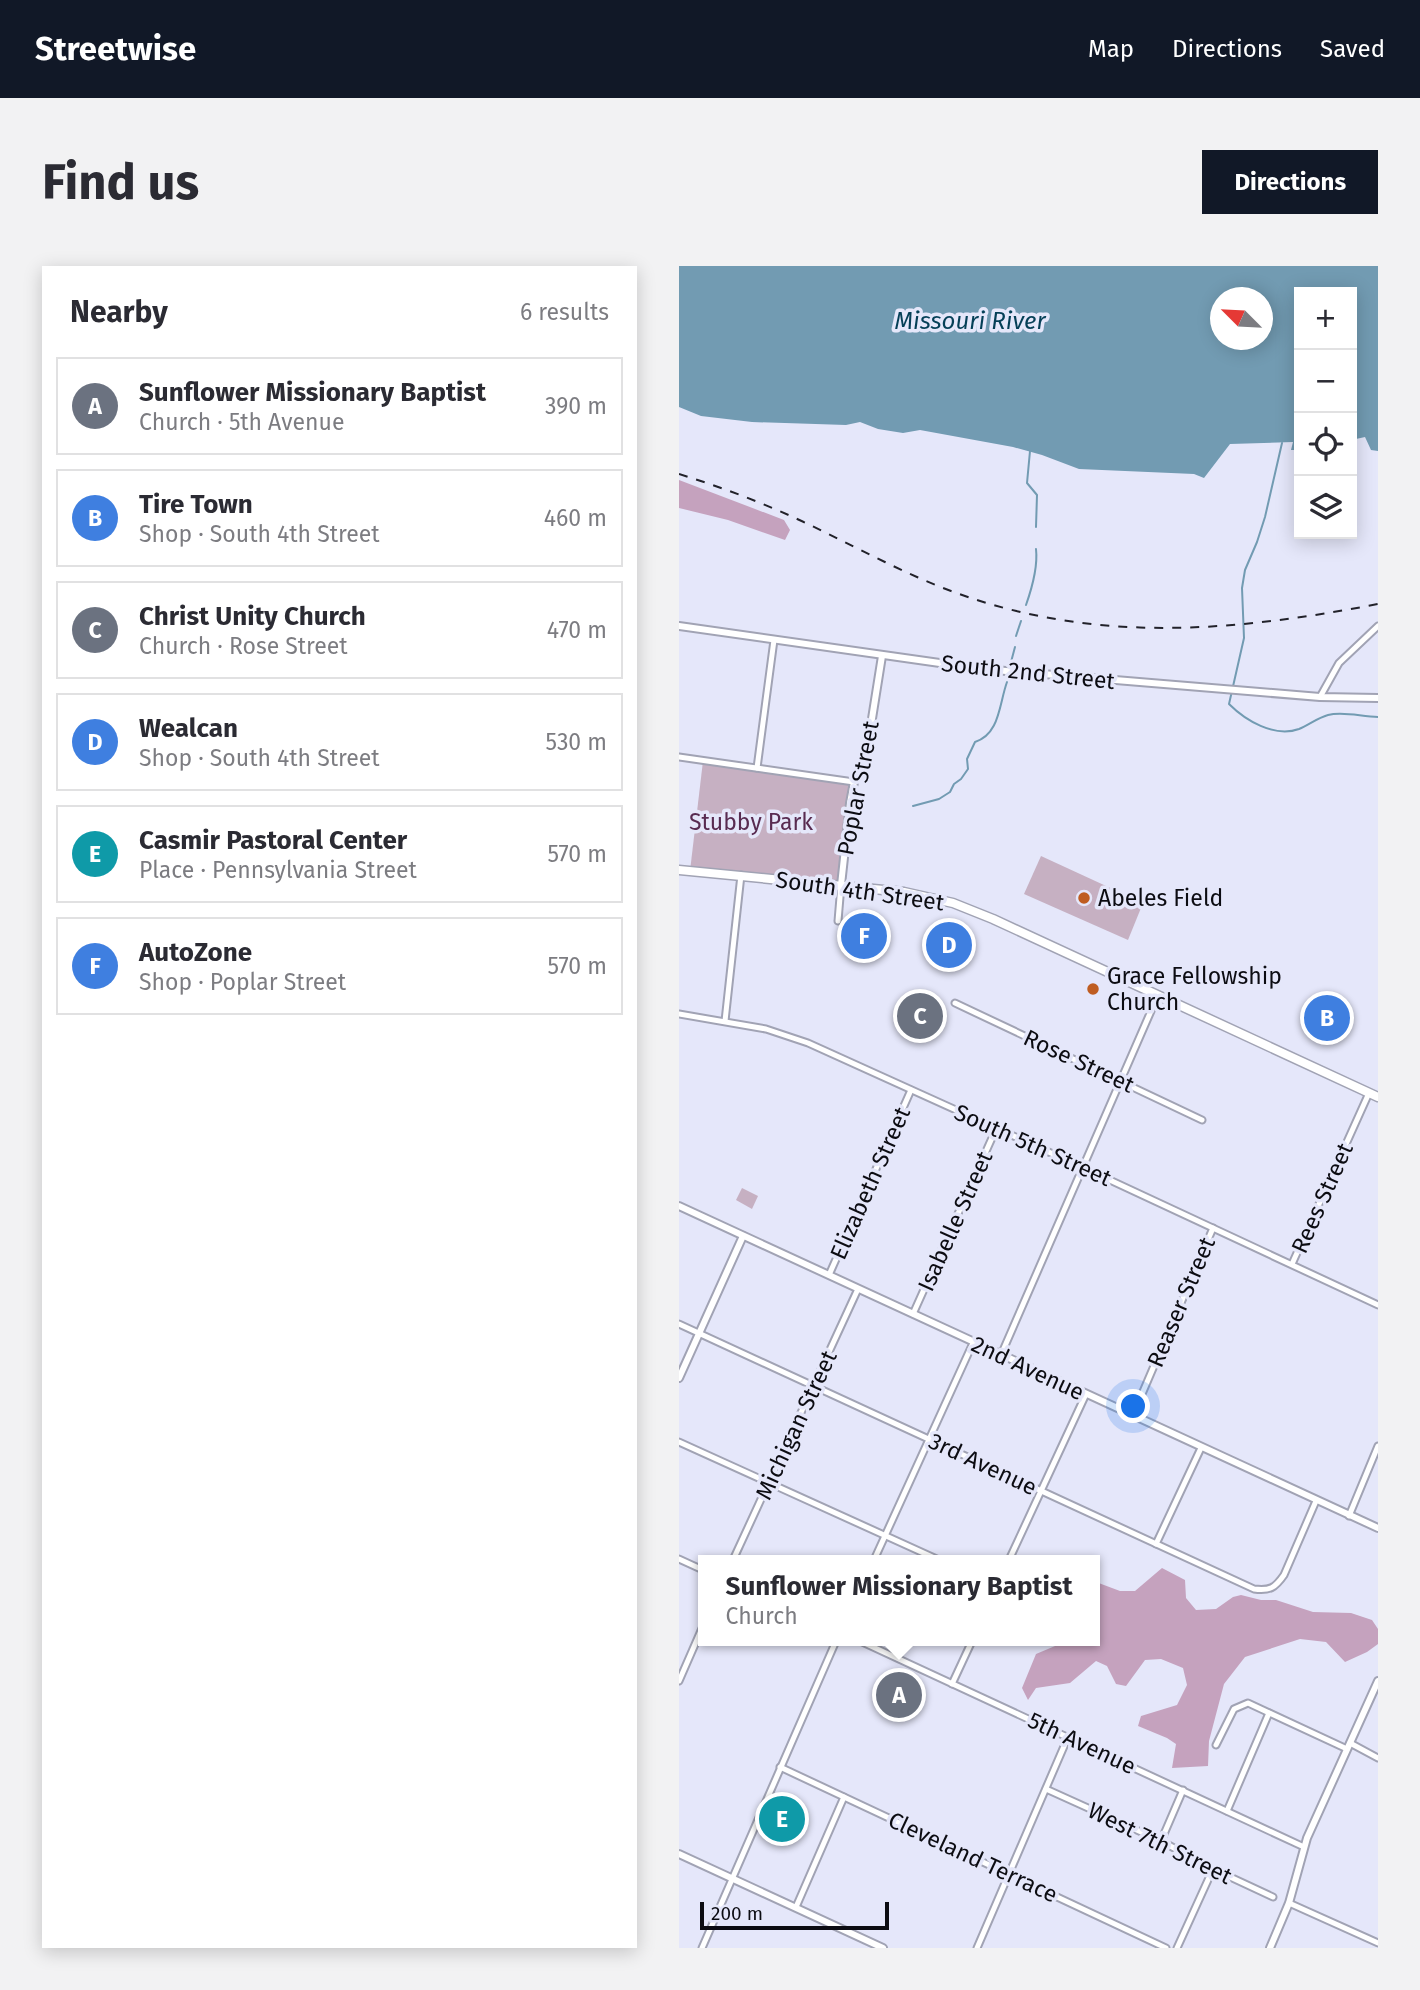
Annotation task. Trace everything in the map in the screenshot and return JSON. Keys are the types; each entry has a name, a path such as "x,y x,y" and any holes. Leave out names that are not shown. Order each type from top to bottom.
{"highway":[{"name":"South 4th Street","path":"679,870 904,892 953,903 1374,1095"}],"street":[{"name":"South 2nd Street","path":"679,626 982,669 1320,697 1378,698"},
{"path":"1320,697 1339,663 1378,626"},
{"path":"757,768 774,640"},
{"name":"Poplar Street","path":"838,921 850,803 867,750 882,656"},
{"path":"679,757 855,782"},
{"path":"725,1021 741,875"},
{"path":"1001,1355 1158,995"},
{"name":"Rose Street","path":"955,1003 1202,1120"},
{"name":"South 5th Street","path":"679,1014 767,1029 808,1043 1378,1305"},
{"name":"Elizabeth Street","path":"829,1275 911,1090"},
{"name":"Rees Street","path":"1292,1264 1374,1095"},
{"name":"Isabelle Street","path":"913,1314 996,1129"},
{"name":"2nd Avenue","path":"679,1206 1378,1528"},
{"name":"Reaser Street","path":"1133,1415 1213,1227"},
{"path":"679,1378 743,1236"},
{"name":"Michigan Street","path":"735,1555 858,1289"},
{"name":"3rd Avenue","path":"679,1324 1254,1589 1268,1590 1276,1586 1284,1575 1316,1501"},
{"path":"876,1555 973,1343"},
{"path":"1011,1555 1086,1394"},
{"path":"679,1442 928,1555"},
{"path":"1349,1516 1378,1446"},
{"path":"1156,1544 1201,1448"},
{"path":"679,1559 698,1568"},
{"path":"679,1681 698,1637"},
{"path":"702,1948 834,1646"},
{"name":"5th Avenue","path":"871,1646 1304,1847"},
{"path":"952,1684 970,1646"},
{"path":"1270,1948 1289,1903 1304,1847 1378,1681"},
{"path":"1216,1745 1234,1709 1248,1703 1378,1758"},
{"path":"1227,1811 1269,1713"},
{"path":"977,1948 1068,1737"},
{"name":"Cleveland Terrace","path":"780,1767 1166,1948"},
{"name":"West 7th Street","path":"1046,1789 1161,1840 1213,1869 1273,1897"},
{"path":"1161,1840 1184,1790"},
{"path":"796,1907 844,1797"},
{"path":"679,1854 883,1948"},
{"path":"1177,1948 1213,1869"},
{"path":"1289,1903 1377,1941"}],"green space":[{"name":"Stubby Park","path":"703,761 854,782 841,885 690,871"},
{"name":"Abeles Field","path":"1041,856 1143,903 1128,940 1024,894"},
{"path":"742,1188 758,1196 752,1209 736,1200"}],"shaded area":[{"path":"679,480 784,520 790,530 785,540 728,520 679,508"},
{"path":"1162,1568 1185,1580 1186,1598 1196,1610 1216,1609 1233,1597 1241,1595 1261,1600 1276,1600 1313,1612 1351,1613 1372,1620 1378,1629 1378,1644 1345,1662 1326,1642 1300,1639 1245,1657 1224,1684 1209,1741 1208,1766 1172,1768 1176,1744 1138,1726 1141,1716 1177,1705 1187,1685 1183,1668 1161,1659 1145,1660 1126,1686 1116,1684 1107,1666 1096,1661 1070,1683 1036,1688 1028,1700 1022,1688 1036,1654 1055,1646 1100,1646 1100,1584 1120,1591 1135,1591"}],"water":[{"name":"Missouri River","path":"679,266 1378,266 1378,451 1371,450 1365,437 1357,439 1357,287 1294,287 1294,450 1291,450 1293,442 1230,444 1204,478 1194,474 1079,469 1013,447 920,430 903,433 878,429 860,422 846,425 752,422 701,416 679,407"}],"waterway":[{"path":"1282,443 1265,517 1245,570 1242,588 1244,638 1229,704 1261,726 1280,731 1299,729 1334,714 1378,717"},
{"path":"1030,451 1027,483 1037,495 1036,527"},
{"path":"1026,605 1035,570 1036,549"},
{"path":"1016,636 1021,621"},
{"path":"1011,662 1015,647"},
{"path":"913,806 939,799 950,792 954,784 961,779 968,769 967,759 975,742 983,738 994,725 1007,682"}],"railway":[{"path":"679,474 779,511 951,591 1004,608 1057,619 1110,626 1216,626 1324,614 1378,604"}],"place":[{"name":"Abeles Field","path":"1084,898"},
{"name":"AutoZone","path":"864,936"},
{"name":"Wealcan","path":"949,945"},
{"name":"Grace Fellowship Church","path":"1093,989"},
{"name":"Christ Unity Church","path":"920,1016"},
{"name":"Tire Town","path":"1327,1018"},
{"name":"Sunflower Missionary Baptist","path":"899,1695"},
{"name":"Casmir Pastoral Center","path":"782,1819"}]}
